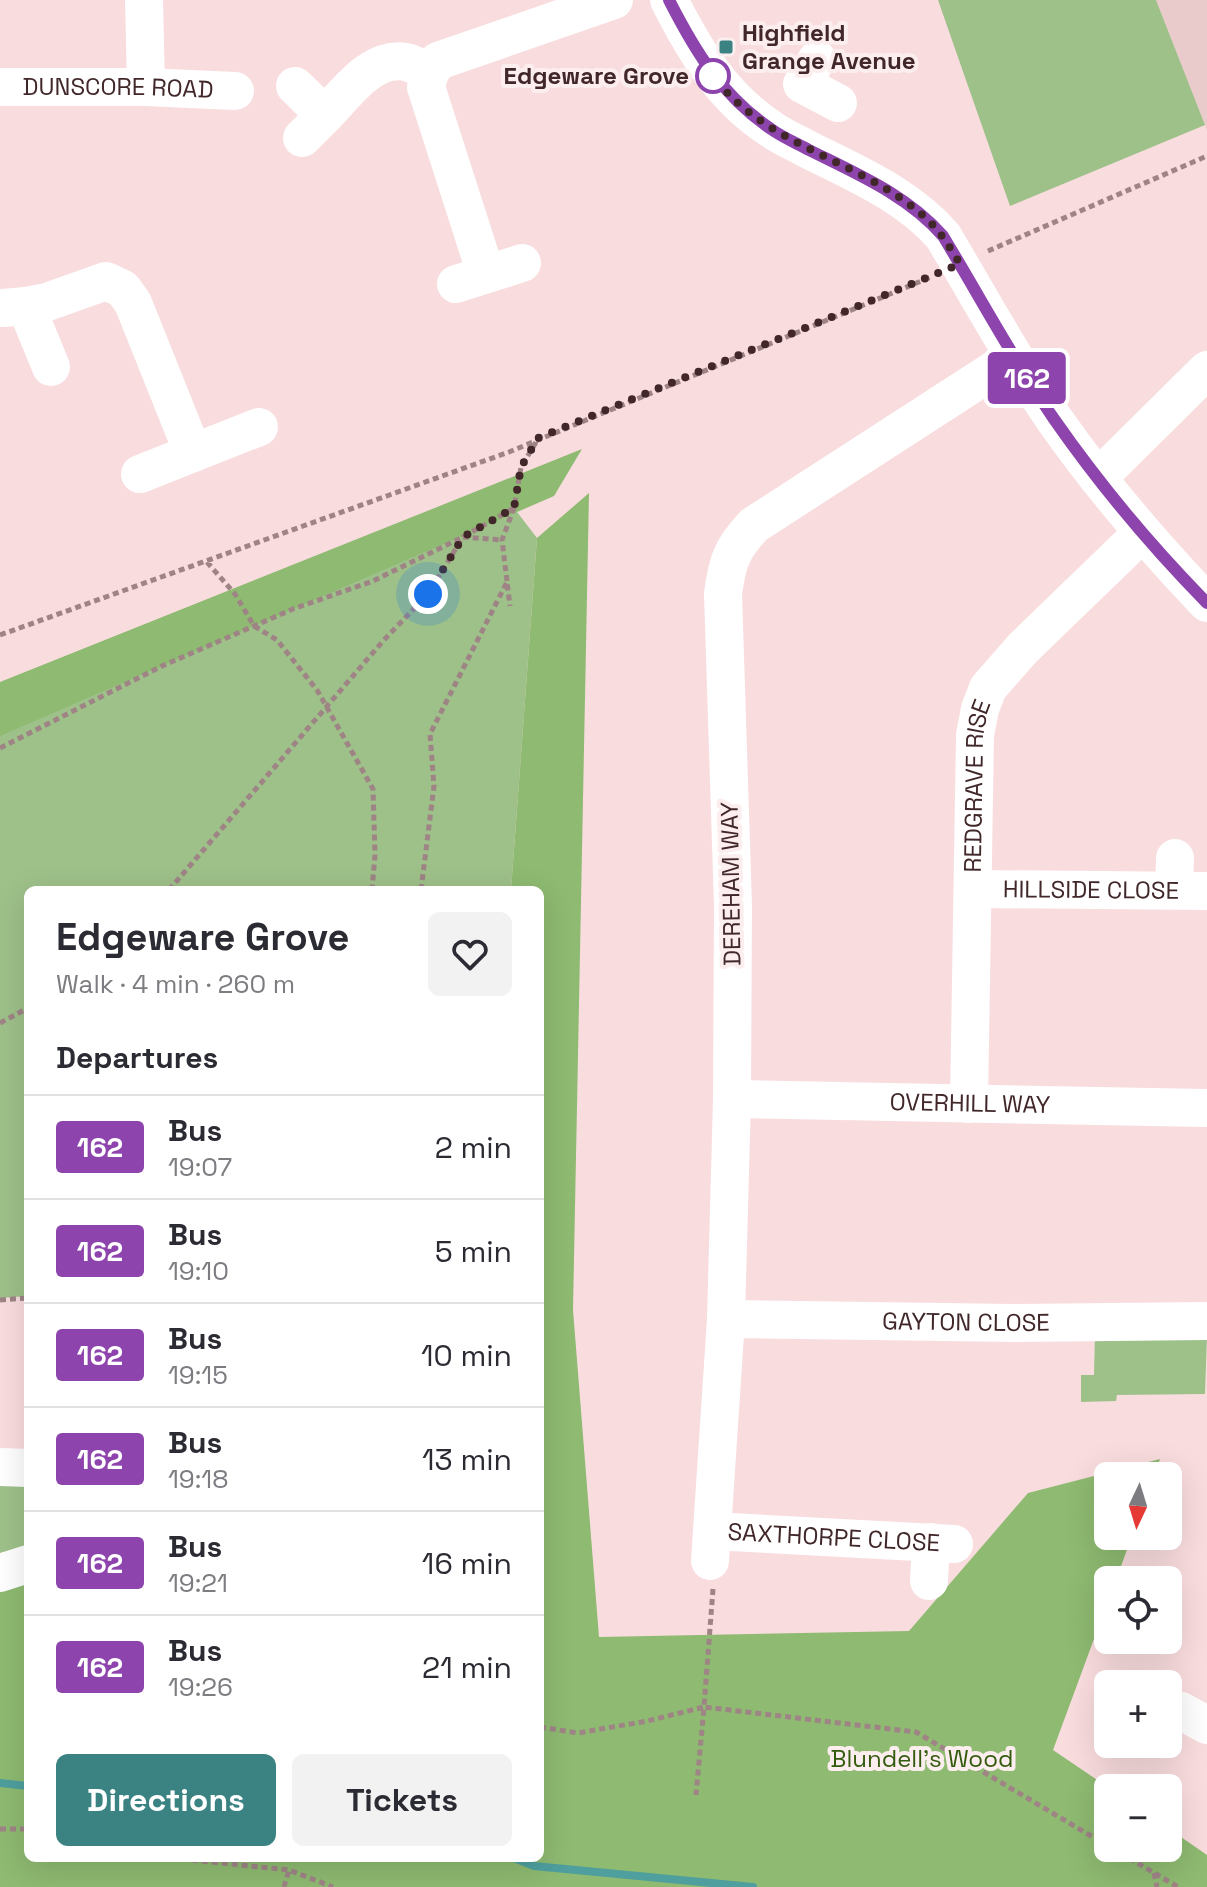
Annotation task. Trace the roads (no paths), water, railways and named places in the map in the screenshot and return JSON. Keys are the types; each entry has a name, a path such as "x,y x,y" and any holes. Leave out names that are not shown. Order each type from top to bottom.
{"street":[{"path":"144,0 146,87"},
{"path":"522,263 471,279 426,87 430,72 438,61 614,0"},
{"path":"669,0 700,59 715,79 772,130 908,203 943,236 1014,357 1098,478 1142,533 1207,603"},
{"path":"295,86 314,127 376,66 405,62 430,72"},
{"path":"772,130 809,71 838,103"},
{"name":"DUNSCORE ROAD","path":"0,87 146,87 235,91"},
{"path":"51,367 13,307 47,302 106,281 123,289 133,303 193,453"},
{"name":"DEREHAM WAY","path":"711,1546 726,1319 732,1099 733,906 723,594 726,568 737,543 754,525 1014,357"},
{"path":"1098,478 1207,370"},
{"path":"140,474 259,427"},
{"name":"REDGRAVE RISE","path":"969,1104 975,735 980,709 988,688 1023,648 1142,533"},
{"name":"HILLSIDE CLOSE","path":"973,889 1185,880"},
{"name":"OVERHILL WAY","path":"732,1099 1207,1108"},
{"name":"GAYTON CLOSE","path":"726,1319 1015,1323 1207,1321"},
{"path":"0,1467 24,1468"},
{"name":"SAXTHORPE CLOSE","path":"711,1546 942,1543 929,1581"},
{"path":"0,1573 24,1565"}],"waterway":[{"path":"0,1783 24,1786"},
{"path":"524,1862 534,1866 753,1887"}],"place":[{"name":"Highfield Grange Avenue","path":"726,47"},
{"name":"Edgeware Grove","path":"713,76"}],"park label":[{"name":"Blundell's Wood","path":"922,1759"}]}
